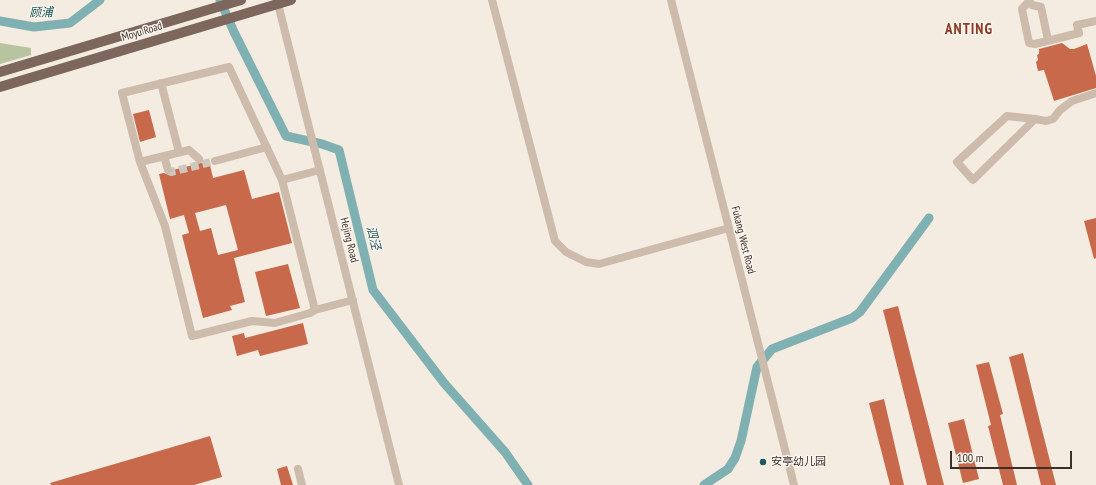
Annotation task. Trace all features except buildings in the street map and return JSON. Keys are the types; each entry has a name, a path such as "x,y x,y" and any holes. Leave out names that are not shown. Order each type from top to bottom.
{"main road":[{"name":"Moyu Road","path":"0,87 278,2 291,0"},
{"name":"Moyu Road","path":"0,72 239,1"}],"street":[{"path":"492,0 555,241 566,252 586,262 599,264 729,228"},
{"name":"Fukang West Road","path":"671,0 794,485"},
{"path":"1048,40 1041,7 1032,5 1029,1 1022,9 1029,42 1035,44 1079,33 1077,25 1096,20"},
{"name":"Hejing Road","path":"278,2 399,485"},
{"path":"315,310 282,180 229,67 122,93 140,162 165,226 192,336 252,321 275,323 353,300"},
{"path":"161,83 179,152"},
{"path":"1035,119 973,180 957,162 1007,116 1035,119 1046,121 1053,118 1060,110 1072,101 1096,93"},
{"path":"214,161 267,146"},
{"path":"140,162 189,150 199,159"},
{"path":"164,156 168,170"},
{"path":"282,180 320,170"},
{"path":"298,469 302,485"}],"green space":[{"path":"0,43 31,48 31,55 0,64"}],"waterway":[{"name":"顾浦","path":"0,21 34,27 70,23 100,0"},
{"name":"泗泾","path":"220,0 234,32 286,136 322,144 339,150 373,290 444,383 505,452 528,485"},
{"path":"704,485 728,469 735,458 741,441 757,367 772,349 852,318 860,312 929,218"}],"tunnel":[{"path":"168,170 171,172 215,161"}],"place":[{"name":"安亭幼儿园","path":"763,462"}],"district":[{"name":"ANTING","path":"969,30"}]}
